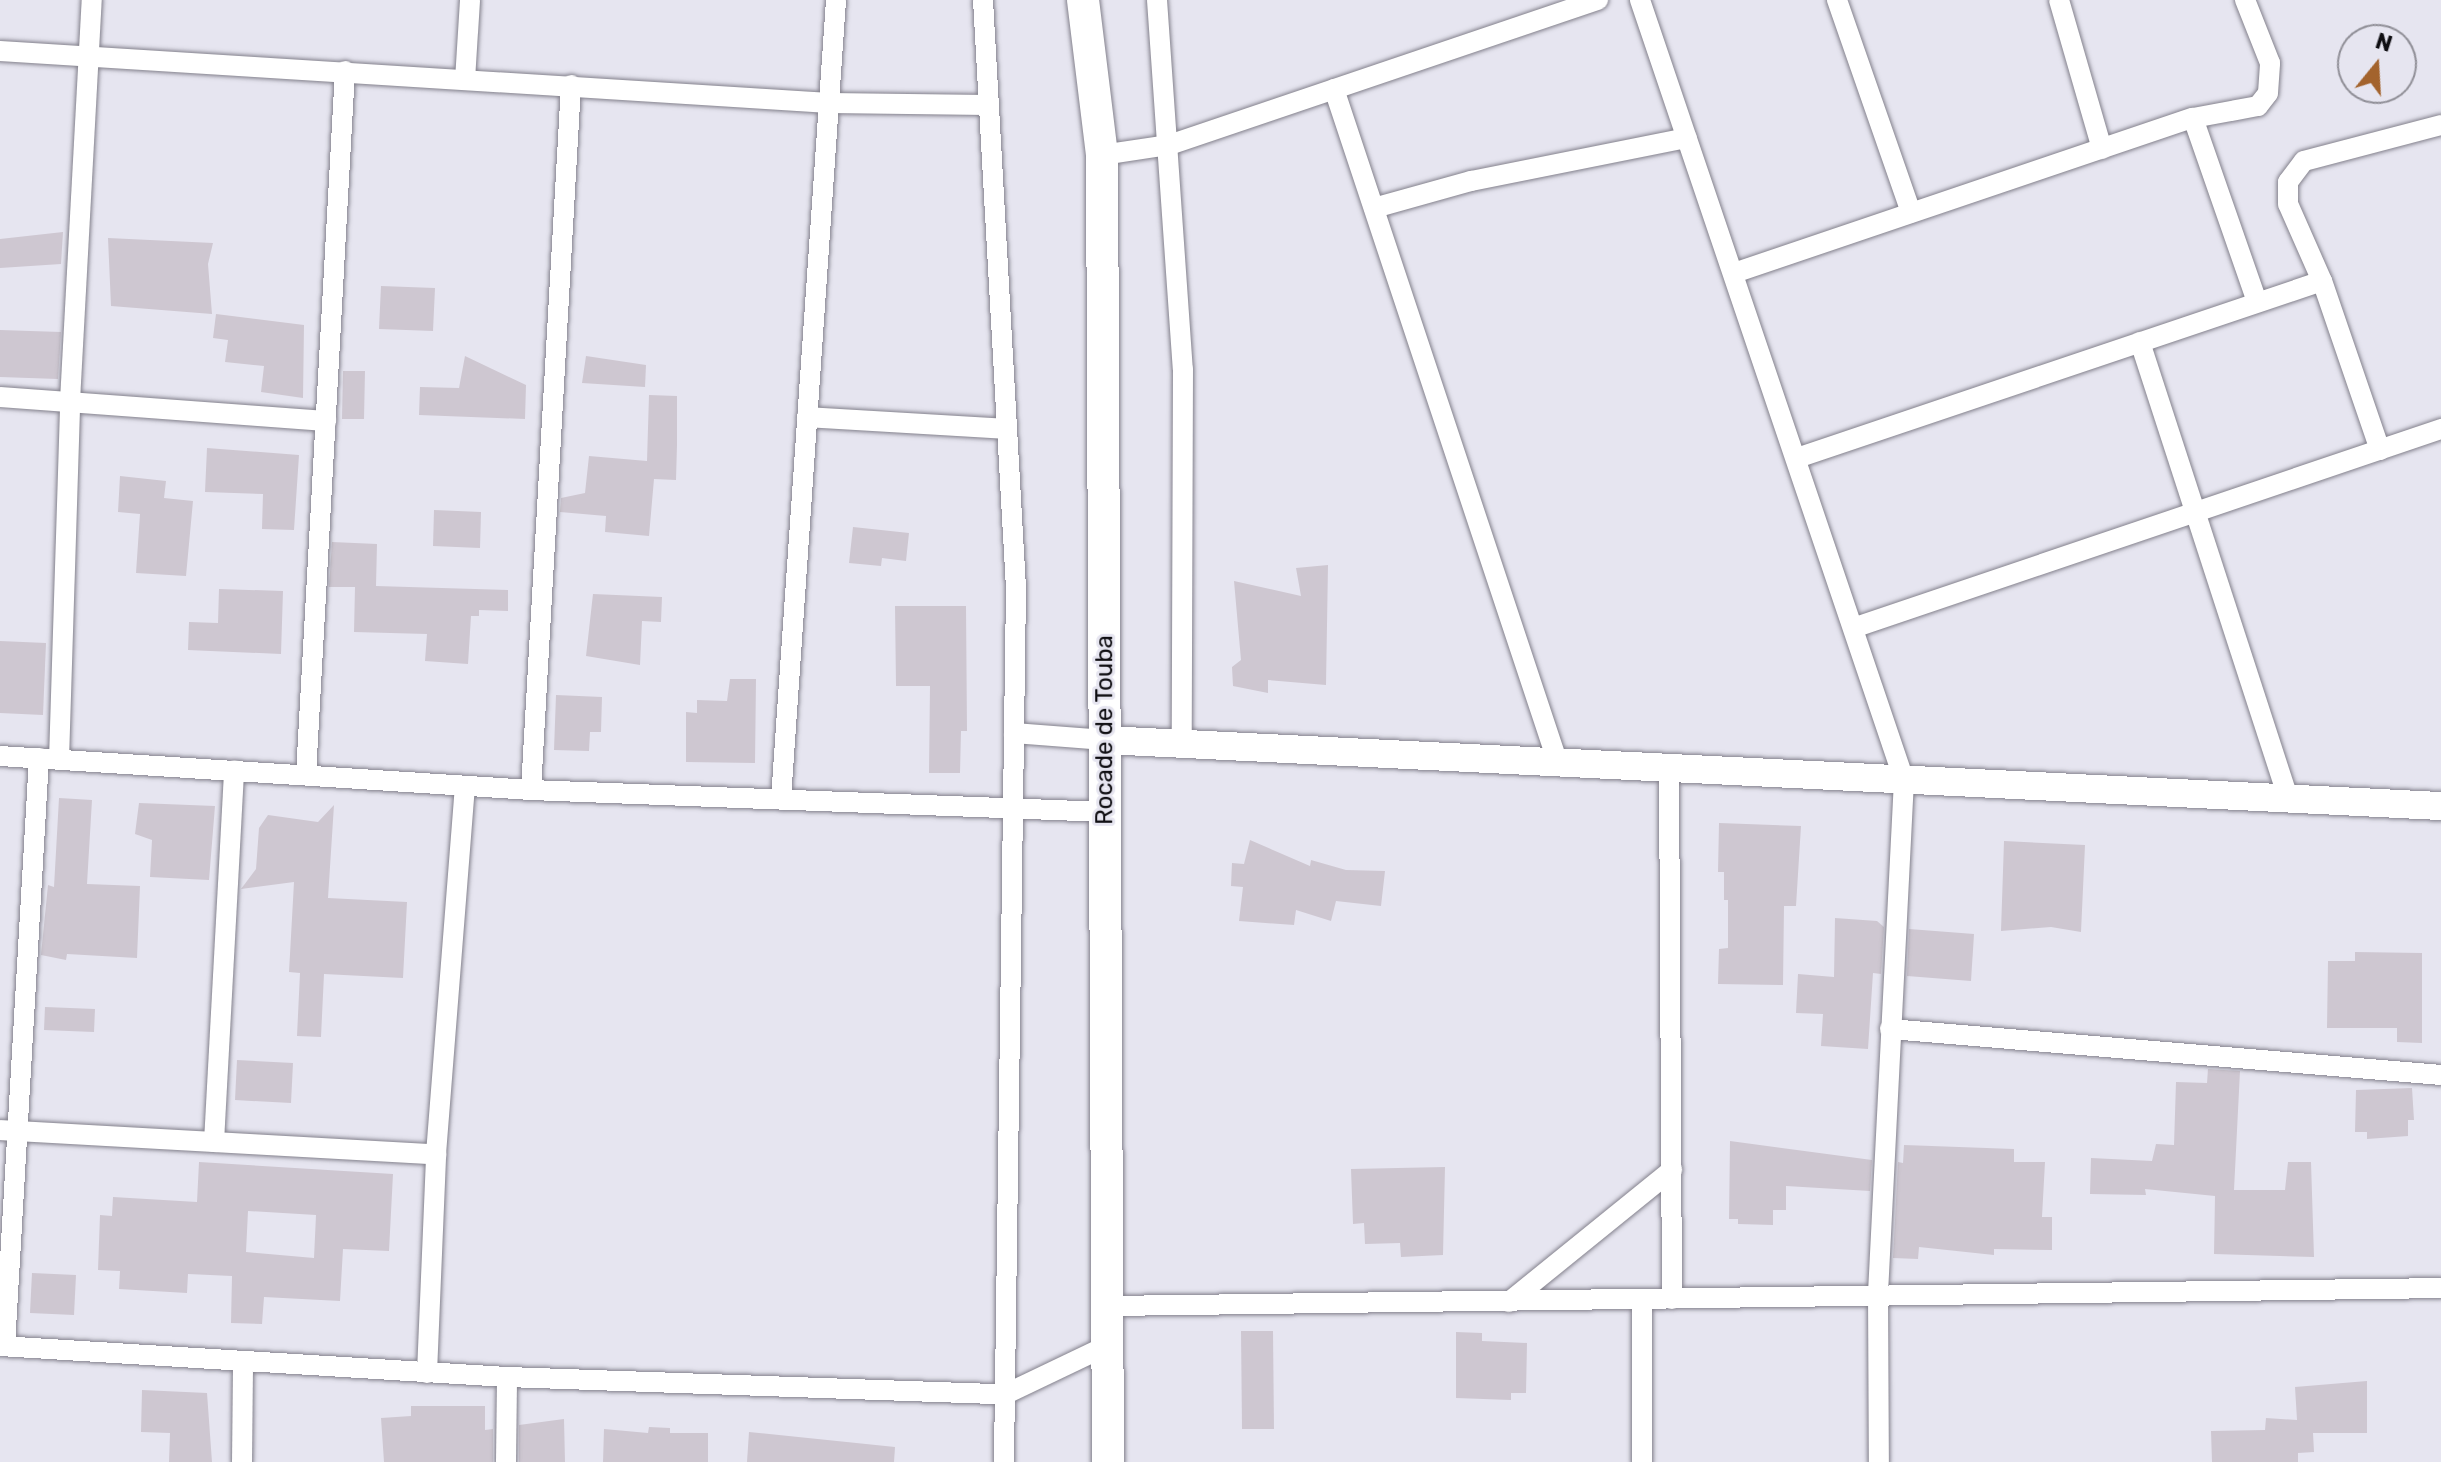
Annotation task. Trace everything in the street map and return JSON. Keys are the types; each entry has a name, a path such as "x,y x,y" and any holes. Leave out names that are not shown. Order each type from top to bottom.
{"main road":[{"name":"Rocade de Touba","path":"1083,0 1102,155 1108,1462"},
{"path":"1105,740 2441,806"}],"street":[{"path":"92,0 49,759 8,1130 2,1346 507,1377 1006,1394 1106,1346"},
{"path":"465,80 470,0"},
{"path":"781,799 836,0"},
{"path":"983,0 1016,589 1004,1462"},
{"path":"1157,0 1183,369 1182,744"},
{"path":"1102,155 1169,145 1598,0"},
{"path":"1640,0 1856,627 1904,780 1878,1293 1879,1462"},
{"path":"1837,0 1911,213"},
{"path":"2059,0 2102,149"},
{"path":"1734,273 2193,118 2258,106 2268,93 2270,63 2245,0"},
{"path":"0,51 829,103 987,105"},
{"path":"306,775 345,71"},
{"path":"531,790 571,85"},
{"path":"1334,89 1558,763"},
{"path":"2193,118 2257,302"},
{"path":"2380,450 2322,281 2288,204 2288,182 2304,161 2441,125"},
{"path":"1374,208 1471,181 1687,138"},
{"path":"1797,458 2322,281"},
{"path":"2140,342 2199,511 2288,798"},
{"path":"0,397 326,421"},
{"path":"807,417 1007,429"},
{"path":"1856,627 2441,429"},
{"path":"1014,733 1105,740"},
{"path":"0,756 531,790 1106,812"},
{"path":"1669,768 1672,1299"},
{"path":"214,1142 234,771"},
{"path":"427,1373 436,1154 465,786"},
{"path":"1890,1029 2441,1075"},
{"path":"8,1130 436,1154"},
{"path":"1509,1302 1672,1170"},
{"path":"1108,1306 1509,1302 1878,1293 2441,1288"},
{"path":"1642,1299 1642,1462"},
{"path":"242,1462 243,1361"},
{"path":"506,1462 507,1377"}],"building":[{"path":"63,232 61,264 0,268 0,239"},
{"path":"108,238 213,243 208,264 212,314 111,306"},
{"path":"381,286 435,288 433,331 379,329"},
{"path":"216,314 304,325 303,398 261,392 264,366 225,362 228,340 213,338"},
{"path":"0,330 61,332 58,379 0,377"},
{"path":"465,356 526,385 525,419 419,415 420,387 459,388"},
{"path":"586,356 646,365 645,387 582,383"},
{"path":"343,371 365,371 364,419 342,419"},
{"path":"649,395 677,396 677,445 676,480 654,479 649,536 605,532 606,516 560,512 561,498 585,493 589,456 647,461"},
{"path":"207,448 299,455 294,530 262,529 263,494 205,492"},
{"path":"120,476 166,481 164,498 193,501 186,576 136,573 140,514 118,512"},
{"path":"434,510 481,512 480,548 433,546"},
{"path":"853,527 909,533 906,561 882,558 881,566 849,563"},
{"path":"332,542 377,544 376,586 508,590 508,611 479,610 479,616 471,616 468,664 425,661 427,634 354,632 355,587 329,587"},
{"path":"1328,565 1326,685 1268,680 1268,693 1233,686 1232,667 1241,660 1234,581 1301,596 1296,568"},
{"path":"219,589 283,591 281,654 188,650 189,622 218,623"},
{"path":"593,594 662,597 661,622 642,621 640,665 586,656"},
{"path":"895,606 966,606 967,731 961,731 960,773 929,773 930,686 896,686"},
{"path":"0,641 46,643 43,715 0,713"},
{"path":"730,679 756,679 755,763 686,762 686,712 697,713 697,700 727,701"},
{"path":"556,695 602,697 601,732 590,732 589,751 554,750"},
{"path":"59,798 92,800 87,884 140,886 137,958 67,954 66,960 41,955 48,885 54,887"},
{"path":"139,803 215,806 209,880 150,877 152,840 135,834"},
{"path":"334,805 328,898 407,902 403,978 324,974 321,1037 297,1036 300,973 289,972 294,882 241,889 256,869 259,828 268,815 318,822"},
{"path":"1719,823 1801,826 1796,906 1784,906 1783,985 1718,984 1719,949 1728,948 1728,900 1724,900 1724,872 1718,872"},
{"path":"1250,840 1310,866 1311,860 1346,870 1385,871 1381,906 1336,901 1331,921 1296,910 1294,925 1239,921 1243,887 1231,886 1232,863 1244,864"},
{"path":"2004,841 2085,845 2081,932 2051,927 2001,931"},
{"path":"1835,918 1877,921 1884,927 1881,974 1873,973 1868,1049 1821,1046 1823,1014 1796,1013 1798,974 1834,977"},
{"path":"1909,929 1974,934 1971,981 1907,976"},
{"path":"2355,952 2422,953 2422,1043 2397,1042 2397,1028 2327,1028 2328,961 2355,961"},
{"path":"45,1007 95,1009 94,1032 44,1030"},
{"path":"237,1060 293,1063 291,1103 235,1100"},
{"path":"2208,1069 2240,1071 2234,1190 2285,1190 2288,1162 2311,1162 2314,1257 2214,1254 2215,1196 2145,1189 2146,1195 2090,1194 2091,1158 2152,1161 2156,1144 2174,1145 2176,1082 2207,1083"},
{"path":"2412,1088 2414,1120 2408,1120 2408,1136 2367,1139 2367,1132 2355,1132 2356,1090"},
{"path":"1730,1141 1872,1160 1870,1191 1786,1186 1786,1210 1773,1210 1773,1225 1738,1224 1738,1219 1729,1219"},
{"path":"1904,1145 2014,1149 2014,1162 2045,1162 2042,1217 2052,1217 2052,1250 1994,1249 1994,1255 1919,1247 1918,1259 1893,1258 1898,1162 1903,1163"},
{"path":"199,1162 393,1174 389,1251 343,1249 340,1301 264,1297 262,1324 231,1323 232,1276 188,1274 187,1293 119,1289 120,1271 98,1270 100,1215 112,1216 113,1197 197,1202","holes":["248,1211 316,1215 314,1258 246,1252"]},
{"path":"1445,1167 1443,1255 1401,1257 1400,1243 1365,1244 1364,1223 1353,1224 1351,1169"},
{"path":"32,1273 76,1275 74,1315 30,1313"},
{"path":"1241,1331 1273,1331 1274,1429 1242,1429"},
{"path":"1456,1332 1482,1333 1482,1341 1527,1343 1526,1393 1511,1393 1511,1400 1456,1398"},
{"path":"2367,1381 2367,1433 2313,1433 2314,1452 2298,1453 2298,1462 2212,1462 2211,1431 2265,1430 2266,1418 2297,1420 2295,1387"},
{"path":"142,1390 207,1393 212,1462 169,1462 170,1433 141,1432"},
{"path":"411,1406 485,1406 485,1430 493,1429 493,1462 384,1462 381,1418 411,1416"},
{"path":"564,1419 565,1462 519,1462 519,1425"},
{"path":"649,1427 670,1428 670,1433 708,1433 708,1462 603,1462 604,1429 648,1433"},
{"path":"749,1432 895,1447 894,1462 747,1462"}]}
